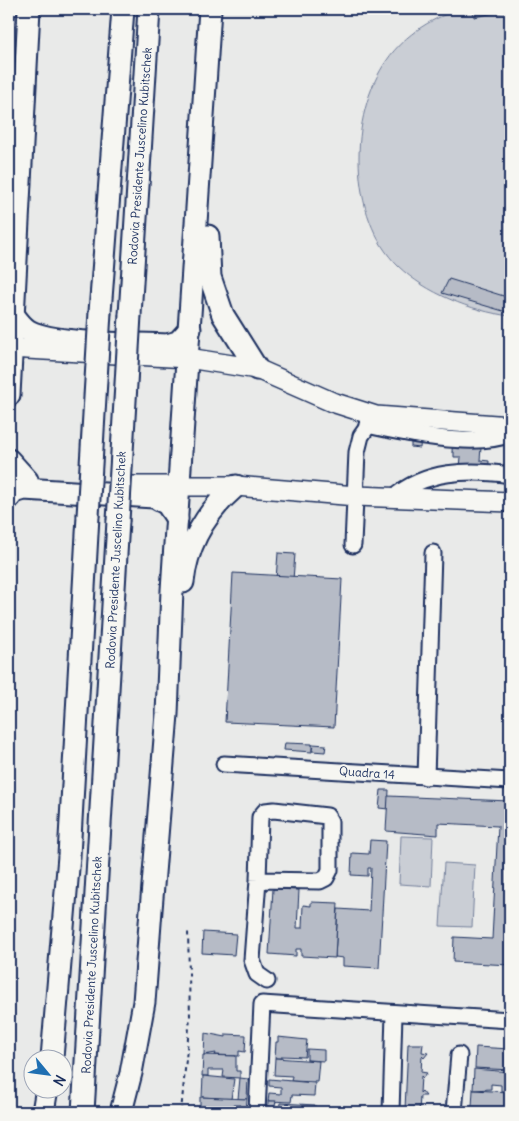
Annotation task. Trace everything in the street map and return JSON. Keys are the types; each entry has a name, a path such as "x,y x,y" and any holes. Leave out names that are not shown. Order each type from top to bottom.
{"highway":[{"path":"9,395 29,9"},
{"path":"53,1048 69,856 100,312 123,9"},
{"name":"Rodovia Presidente Juscelino Kubitschek","path":"83,1112 149,9"},
{"path":"121,1112 131,1073 144,1002 167,714 177,519 210,9"},
{"path":"203,138 210,277 223,315 257,369"},
{"path":"9,241 20,198"},
{"path":"13,314 20,324 35,334 72,340 167,345 178,342 190,330"},
{"path":"9,460 18,480"},
{"path":"167,714 178,655 184,569 199,528 221,499 236,486"},
{"path":"9,498 14,492 24,489 154,498 167,504 177,519"},
{"path":"43,1112 45,1098"}],"main road":[{"path":"10,348 188,358 257,369 371,420 510,426"},
{"path":"18,480 179,488 236,486 356,496 510,502"}],"street":[{"path":"353,545 357,452 371,420 476,441 510,434"},
{"path":"392,498 406,487 439,475 466,473 510,475"},
{"path":"426,777 433,554"},
{"name":"Quadra 14","path":"224,764 510,781"},
{"path":"258,880 320,881 326,878 330,870 330,821 327,816 274,810 265,811 260,817 258,829 258,880 252,960 257,974 266,981"},
{"path":"257,1112 262,1004 510,1020"},
{"path":"391,1112 394,1014"},
{"path":"454,1112 458,1055"}],"path":[{"path":"181,1112 190,1017 188,931"}],"shaded area":[{"path":"464,9 510,9 510,316 495,314 465,305 435,292 409,276 398,266 382,245 370,221 362,194 359,165 360,136 365,108 374,83 387,60 411,34 431,21"},
{"path":"401,836 433,837 431,886 399,884"},
{"path":"444,863 475,865 472,927 440,926"}],"building":[{"path":"472,9 510,9 510,10 474,17"},
{"path":"449,279 510,298 510,313 442,293"},
{"path":"453,434 482,435 480,460 489,461 488,478 459,477 461,457 454,457 454,452 452,452"},
{"path":"411,436 421,436 420,448 411,447"},
{"path":"278,553 295,554 293,580 276,579"},
{"path":"233,573 342,579 334,727 225,722"},
{"path":"285,743 312,744 312,752 284,750"},
{"path":"313,744 326,745 325,752 312,751"},
{"path":"381,790 389,790 388,809 379,808"},
{"path":"388,796 510,801 510,965 453,962 454,937 492,939 498,826 438,823 438,835 386,831"},
{"path":"370,840 386,841 379,968 343,966 343,958 335,957 338,909 369,911 371,868 368,868 368,876 351,875 352,853 369,854"},
{"path":"273,889 299,890 297,928 302,928 303,905 311,906 311,902 338,903 335,958 301,956 301,949 296,949 296,956 269,954"},
{"path":"203,932 236,934 234,955 202,953"},
{"path":"205,1033 226,1037 226,1034 246,1035 245,1052 239,1051 239,1056 215,1055 216,1053 204,1055"},
{"path":"278,1037 307,1040 305,1057 282,1056 282,1058 275,1058"},
{"path":"408,1044 423,1044 422,1052 428,1053 424,1058 422,1056 421,1072 427,1073 423,1078 421,1076 420,1093 422,1091 426,1096 420,1096 419,1112 406,1112 405,1109"},
{"path":"476,1047 510,1049 510,1070 475,1068"},
{"path":"307,1049 324,1050 324,1061 307,1060"},
{"path":"203,1055 236,1056 236,1071 240,1071 240,1078 223,1077 224,1070 208,1070 208,1076 202,1076"},
{"path":"275,1058 319,1061 317,1082 291,1081 292,1076 274,1075"},
{"path":"474,1069 510,1072 510,1091 501,1091 501,1085 491,1084 491,1089 473,1090"},
{"path":"203,1076 234,1079 231,1099 202,1097"},
{"path":"240,1078 248,1079 247,1099 238,1099"},
{"path":"269,1079 315,1083 314,1096 292,1095 291,1102 268,1101 269,1093 281,1094 281,1087 269,1086"},
{"path":"473,1090 510,1092 510,1112 494,1112 494,1108 472,1107"},
{"path":"200,1097 247,1099 246,1112 237,1112 240,1105 233,1105 232,1112 200,1112"},
{"path":"268,1101 276,1101 274,1111 268,1110"},
{"path":"280,1103 315,1105 314,1112 279,1112"}]}
